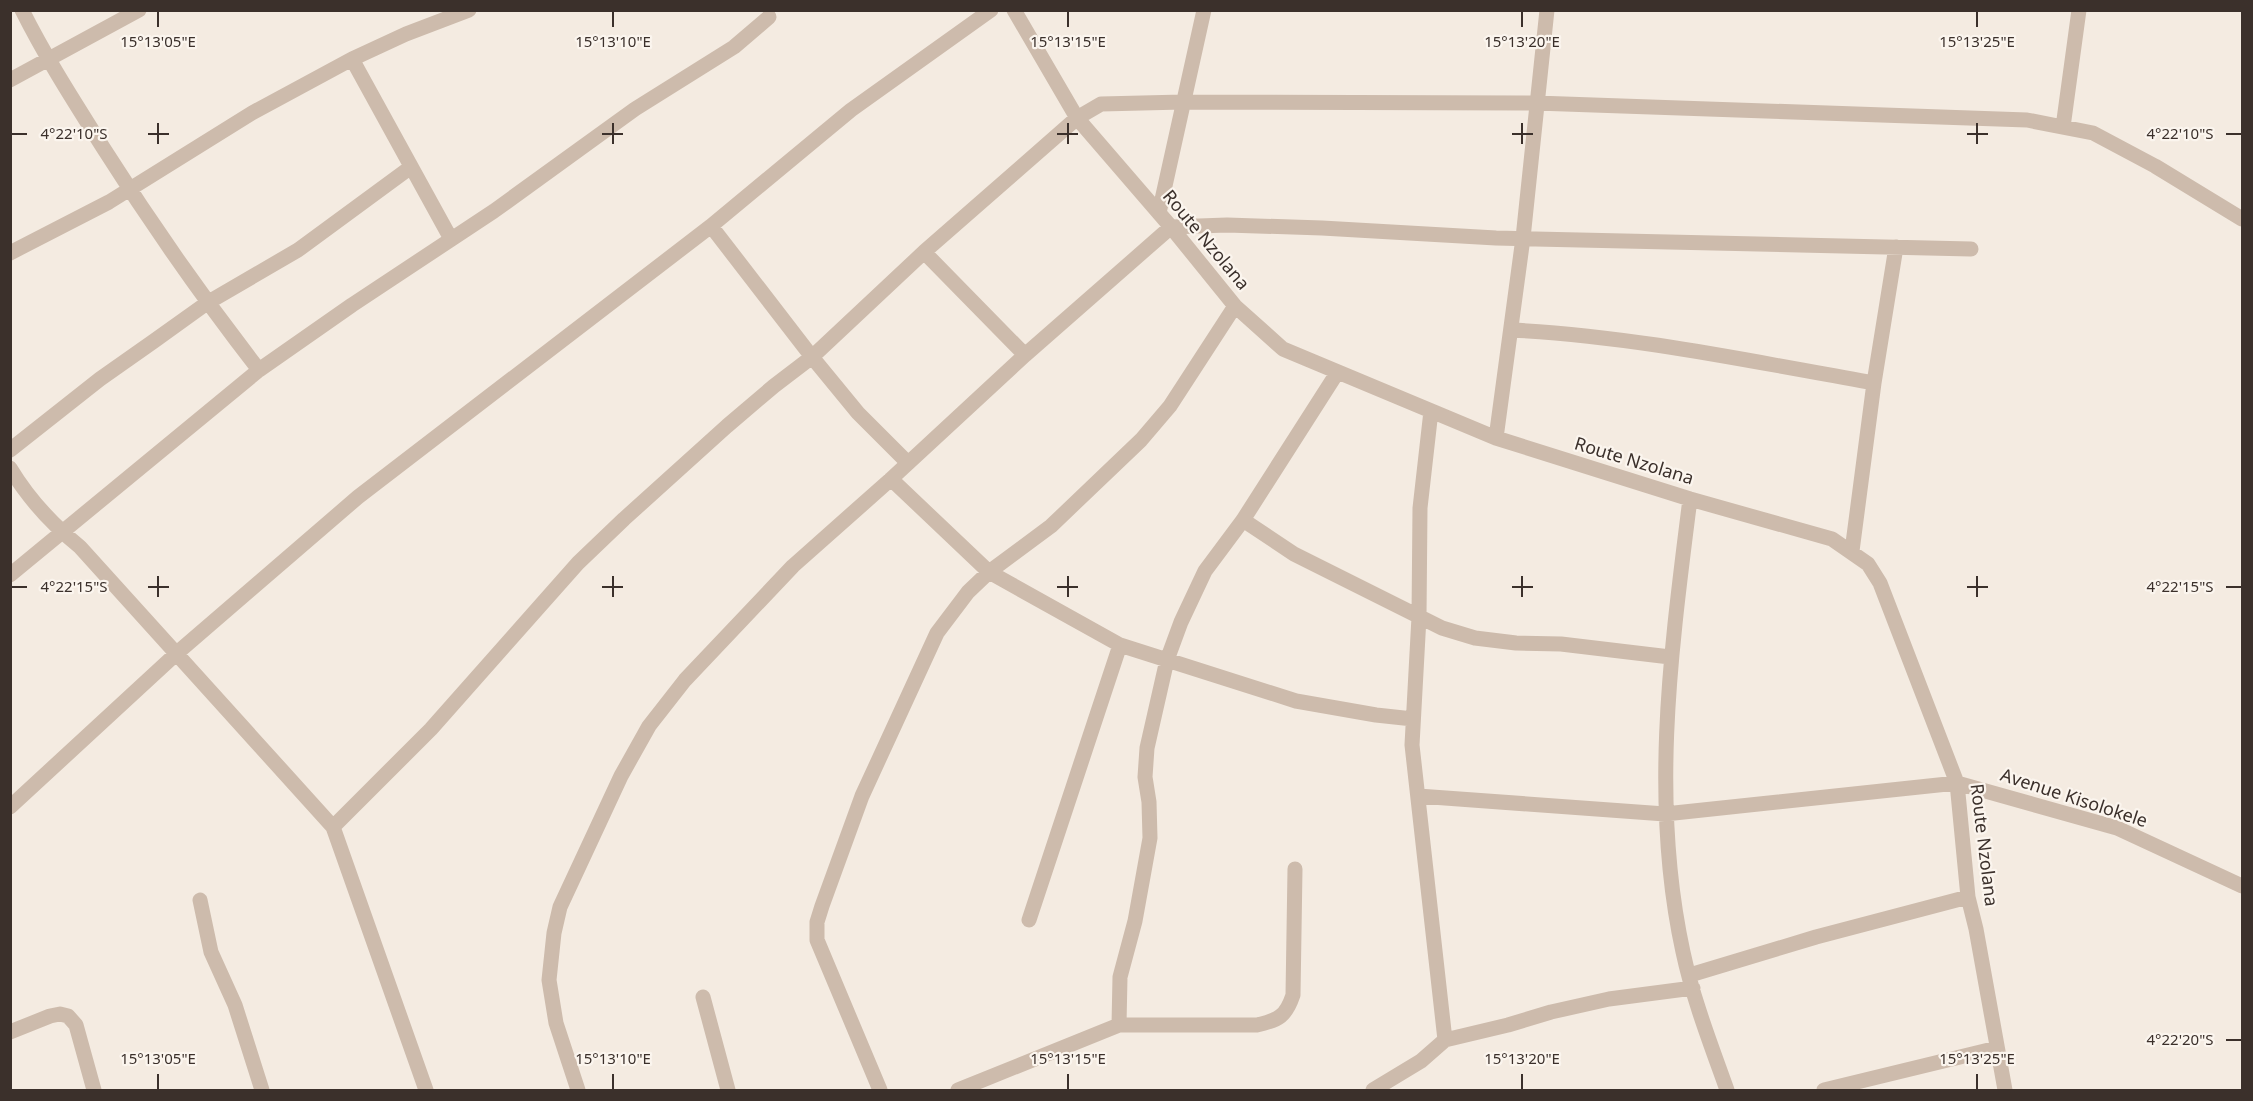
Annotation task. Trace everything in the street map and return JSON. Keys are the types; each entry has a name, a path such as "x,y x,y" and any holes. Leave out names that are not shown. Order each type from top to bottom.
{"street":[{"path":"22,10 47,60 129,188 207,303 259,370"},
{"path":"10,80 139,10"},
{"path":"10,253 109,202 252,113 352,59 406,34 469,10"},
{"path":"10,807 177,653 358,497 711,226 851,110 992,10"},
{"name":"Route Nzolana","path":"1014,10 1077,118 1171,227 1235,306 1283,349 1496,438 1690,499 1832,539 1868,564 1880,582 1958,783 1968,897 1976,929 2005,1090"},
{"path":"1159,213 1204,10"},
{"path":"1496,438 1523,238 1547,10"},
{"path":"2063,127 2079,10"},
{"path":"10,575 259,370 494,211 635,109 734,47 769,17"},
{"path":"352,59 451,239"},
{"path":"333,827 431,729 578,563 727,426 812,357 924,252 1077,118 1101,104 1183,102 1536,103 2026,120 2093,133 2155,166 2242,219"},
{"path":"10,450 100,379 207,303 298,250 411,167"},
{"path":"578,1090 556,1023 549,980 554,933 560,907 621,776 648,726 685,680 793,566 891,479 1025,354 1171,227 1227,225 1310,227 1523,238 1971,249"},
{"path":"711,226 858,413 908,463"},
{"path":"1852,551 1874,383 1896,247"},
{"path":"924,252 1025,354"},
{"path":"880,1090 823,957 818,940 818,922 846,835 862,795 937,633 968,592 989,572 1051,526 1141,440 1170,406 1235,306"},
{"path":"1512,330 1626,339 1874,383"},
{"path":"1119,1025 1120,977 1135,921 1150,838 1149,802 1145,777 1147,748 1167,660 1180,622 1205,571 1243,520 1337,373"},
{"path":"1431,411 1420,508 1419,617 1412,745 1445,1040"},
{"path":"10,468 61,532 80,547 333,827 426,1090"},
{"path":"891,479 989,572 1120,645 1296,701 1376,715 1413,718"},
{"path":"1690,499 1670,657 1665,755 1665,814 1669,867 1683,954 1726,1090"},
{"path":"1243,520 1294,554 1442,628 1475,638 1516,643 1561,644 1670,657"},
{"path":"1029,920 1120,645"},
{"path":"1418,796 1665,814 1958,783"},
{"name":"Avenue Kisolokele","path":"1958,783 2117,828 2242,886"},
{"path":"958,1090 1119,1025 1257,1025 1274,1022 1288,1011 1293,995 1295,868"},
{"path":"1373,1090 1422,1061 1445,1040 1551,1012 1691,981 1816,937 1968,897"},
{"path":"200,900 211,952 242,1024 262,1090"},
{"path":"702,997 728,1090"},
{"path":"10,1032 50,1016 60,1014 68,1016 76,1025 94,1090"},
{"path":"1824,1090 1997,1048"}]}
